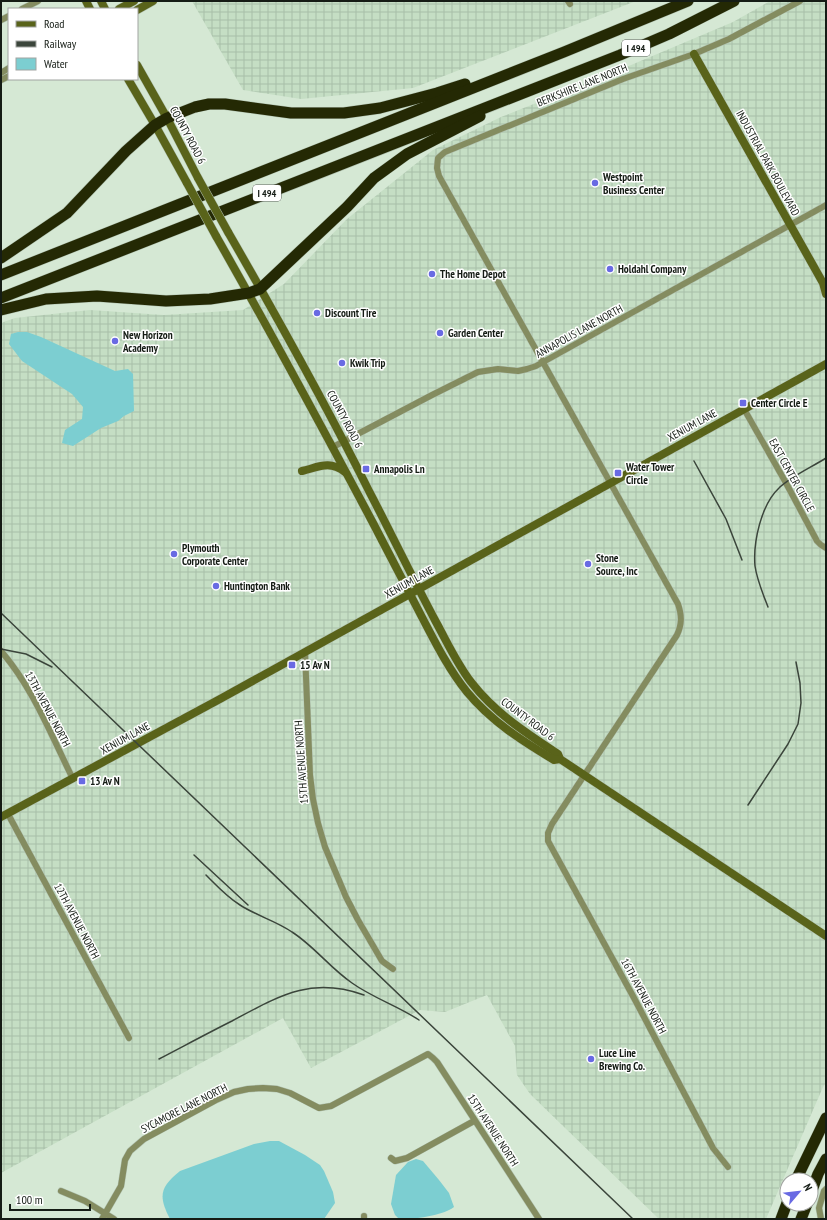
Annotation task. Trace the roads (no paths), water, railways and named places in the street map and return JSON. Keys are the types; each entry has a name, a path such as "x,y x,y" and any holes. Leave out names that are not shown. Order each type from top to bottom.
{"highway":[{"name":"I 494","path":"1,275 688,1"},
{"name":"I 494","path":"1,298 620,55 670,34 734,1"},
{"path":"1,258 67,213 126,151 155,125 167,118 195,107 210,104 225,104 291,113 344,113 380,108 437,93 497,73 514,71"},
{"path":"1,310 46,299 96,296 166,301 210,299 249,293 260,289 347,207 374,178 407,154 534,88"},
{"path":"800,1172 826,1118"},
{"path":"819,1175 826,1159"}],"main road":[{"path":"121,8 134,1"},
{"path":"138,9 153,1"},
{"name":"INDUSTRIAL PARK BOULEVARD","path":"694,54 824,284 826,294"},
{"name":"COUNTY ROAD 6","path":"138,67 344,441 419,589 470,682 500,713 558,754 560,759 826,936"},
{"name":"COUNTY ROAD 6","path":"129,80 249,293 333,447 452,672 481,708 498,723 554,760 560,759"},
{"name":"XENIUM LANE","path":"4,815 73,779 305,652 826,364"},
{"path":"302,471 325,464 330,464 337,466 347,474"}],"street":[{"path":"24,8 38,1"},
{"name":"BERKSHIRE LANE NORTH","path":"543,362 440,176 437,168 438,158 445,152 530,116 623,79 694,54 729,39 800,1"},
{"name":"ANNAPOLIS LANE NORTH","path":"333,447 478,372 498,369 518,371 543,362 826,205"},
{"path":"543,362 678,604 681,611 682,620 676,635 584,775"},
{"name":"EAST CENTER CIRCLE","path":"744,409 786,482 817,541 826,548"},
{"name":"13TH AVENUE NORTH","path":"1,651 30,690 73,779"},
{"name":"15TH AVENUE NORTH","path":"305,652 310,775 318,823 325,847 346,897 382,961 393,969"},
{"name":"16TH AVENUE NORTH","path":"584,775 552,824 548,833 548,841 637,1004 713,1148 728,1167"},
{"name":"12TH AVENUE NORTH","path":"4,815 129,1038"},
{"name":"15TH AVENUE NORTH","path":"428,1054 437,1062 539,1219"},
{"name":"SYCAMORE LANE NORTH","path":"104,1216 120,1186 125,1160 130,1151 144,1139 216,1100 234,1092 248,1089 277,1089 290,1093 314,1106 324,1108 331,1106 428,1054"},
{"path":"391,1158 394,1161 407,1158 474,1121"},
{"path":"821,1219 819,1208 826,1189"},
{"path":"61,1191 85,1201 104,1216 114,1219"}],"water":[{"path":"27,332 41,337 115,371 128,369 133,374 134,411 118,421 101,428 73,446 62,443 65,430 82,419 83,407 72,394 22,361 9,344 11,334"},
{"path":"279,1141 320,1165 333,1192 335,1203 324,1219 170,1219 164,1204 163,1192 168,1182 180,1171 254,1144"},
{"path":"416,1159 423,1161 439,1180 449,1193 454,1207 450,1210 428,1216 412,1219 400,1219 395,1215 391,1204 396,1175 408,1162"}],"railway":[{"path":"768,607 755,566 755,546 763,514 767,504 779,488 795,476 826,458"},
{"path":"694,461 726,519 742,560"},
{"path":"1,613 633,1219"},
{"path":"1,649 26,654 52,667"},
{"path":"748,805 788,744 798,724 801,703 800,683 796,662"},
{"path":"194,855 248,905"},
{"path":"206,875 235,902 246,909 286,928 300,938 315,950 336,971 352,983 419,1020"},
{"path":"159,1059 265,1004 295,992 311,988 327,988 345,990 364,995"}],"place":[{"name":"Westpoint Business Center","path":"595,183"},
{"name":"Holdahl Company","path":"610,269"},
{"name":"The Home Depot","path":"432,274"},
{"name":"Discount Tire","path":"317,313"},
{"name":"Garden Center","path":"440,333"},
{"name":"New Horizon Academy","path":"115,341"},
{"name":"Kwik Trip","path":"342,363"},
{"name":"Center Circle E","path":"743,403"},
{"name":"Annapolis Ln","path":"366,469"},
{"name":"Water Tower Circle","path":"618,473"},
{"name":"Plymouth Corporate Center","path":"174,554"},
{"name":"Stone Source, Inc","path":"588,564"},
{"name":"Huntington Bank","path":"216,586"},
{"name":"15 Av N","path":"292,665"},
{"name":"13 Av N","path":"82,781"},
{"name":"Luce Line Brewing Co.","path":"591,1059"}]}
